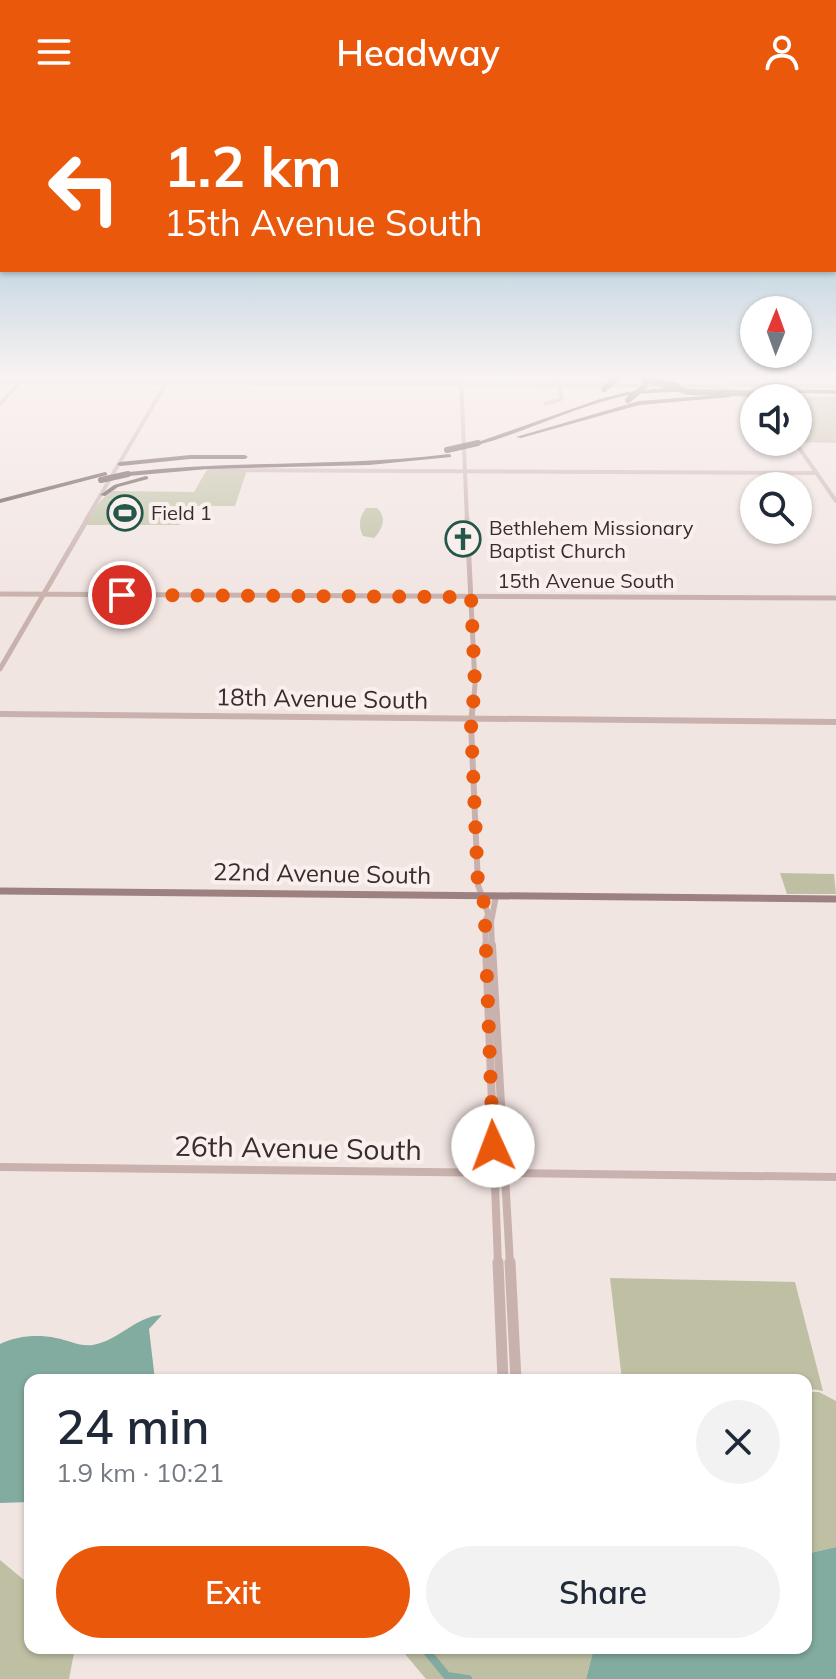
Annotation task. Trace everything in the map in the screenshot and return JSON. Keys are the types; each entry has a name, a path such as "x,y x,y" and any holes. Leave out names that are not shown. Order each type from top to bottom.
{"highway":[{"path":"0,504 103,477 282,464 393,462 454,452"},
{"path":"111,481 214,459 381,458 448,453"},
{"path":"125,456 132,461 143,461"},
{"path":"120,464 207,456 294,459"},
{"path":"103,495 129,475"}],"main road":[{"name":"22nd Avenue South","path":"0,891 836,899"}],"street":[{"path":"0,669 128,452"},
{"path":"463,452 475,685 472,719 477,875 489,919 500,1173 503,1374"},
{"path":"805,456 836,501"},
{"path":"209,470 816,473"},
{"name":"15th Avenue South","path":"0,594 836,598"},
{"name":"18th Avenue South","path":"0,714 836,722"},
{"path":"489,919 496,896"},
{"name":"26th Avenue South","path":"0,1167 836,1177"},
{"path":"500,1173 516,1374"}],"shaded area":[{"path":"247,470 235,506 189,506 180,525 85,525 110,491 194,492 206,471"},
{"path":"366,508 377,508 382,515 382,527 374,538 363,536 360,529"},
{"path":"780,873 834,874 836,894 787,894"},
{"path":"610,1278 795,1282 823,1391 812,1389 812,1374 621,1374"},
{"path":"162,1315 149,1329 154,1374 24,1374 24,1502 0,1503 0,1344 34,1336 93,1345 153,1316"},
{"path":"812,1392 819,1392 836,1401 836,1547 812,1553"},
{"path":"836,1547 836,1679 586,1679 592,1654 812,1654 812,1553"},
{"path":"0,1560 24,1580 24,1654 74,1654 69,1679 0,1679"},
{"path":"405,1654 592,1654 586,1679 426,1679"}],"waterway":[{"path":"429,1654 447,1676 468,1679"}],"place":[{"name":"Field 1","path":"125,513"},
{"name":"Bethlehem Missionary Baptist Church","path":"463,539"}],"route":[{"path":"122,595 471,597 475,685 472,754 478,885 488,915 485,922 493,1146"}]}
